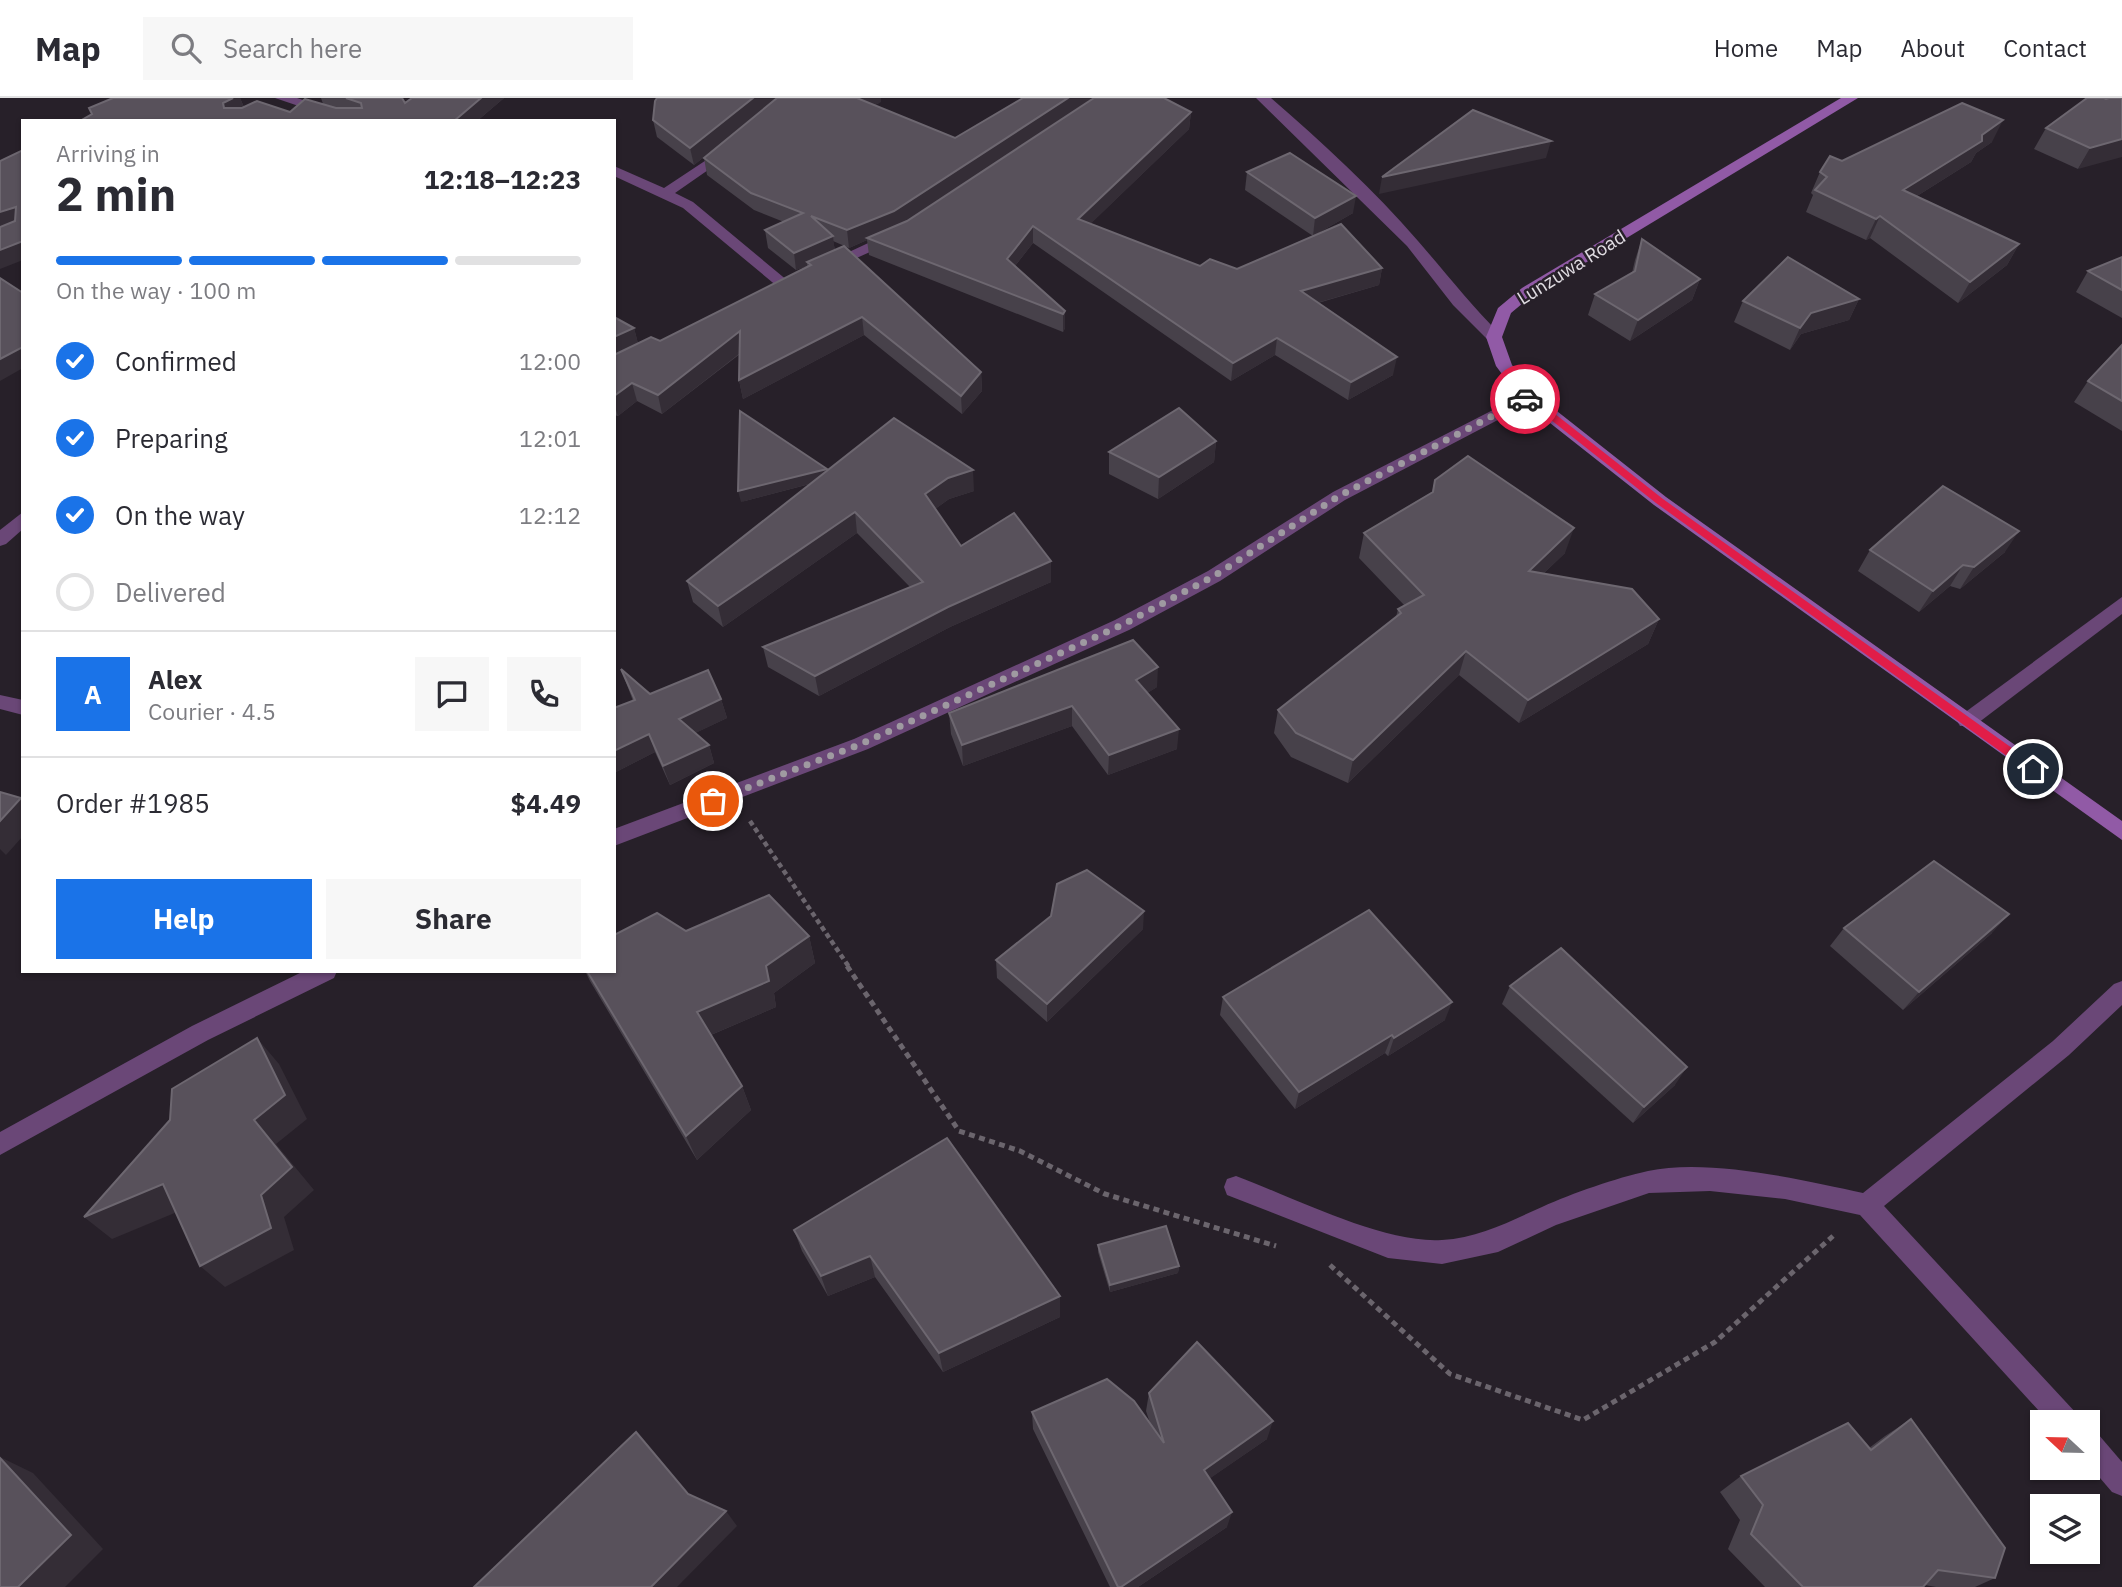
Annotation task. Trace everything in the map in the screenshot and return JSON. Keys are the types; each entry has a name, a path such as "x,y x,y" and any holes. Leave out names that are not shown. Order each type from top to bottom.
{"street":[{"path":"1264,98 1298,128 1412,243 1459,302 1494,337 1504,366 1528,397 1660,501 2122,832"},
{"name":"Lunzuwa Road","path":"1494,337 1504,311 1528,291 1850,98"},
{"path":"279,100 351,119"},
{"path":"666,192 747,136"},
{"path":"616,171 666,192 688,205 789,282 913,225"},
{"path":"616,187 636,180"},
{"path":"616,837 861,744 1122,625 1214,576 1339,496 1528,397"},
{"path":"0,540 21,521"},
{"path":"1966,721 2122,604"},
{"path":"0,702 21,707"},
{"path":"0,1144 200,1033 322,973"},
{"path":"1867,1205 2062,1048 2122,990"},
{"path":"1236,1187 1388,1246 1442,1252 1498,1240 1551,1215 1649,1182 1735,1183 1785,1188 1867,1205 2056,1410"},
{"path":"2100,1457 2122,1482"}],"path":[{"path":"732,794 959,1131 1020,1151 1105,1194 1287,1249"},
{"path":"1326,1261 1450,1374 1583,1420 1715,1342 1867,1205"}],"building":[{"path":"113,98 233,98 223,103 224,108 242,108 257,101 290,112 305,99 336,108 362,108 361,103 346,98 402,98 405,103 412,98 481,98 456,119 83,119 92,114 89,108"},
{"path":"657,98 753,98 690,148 653,120"},
{"path":"777,98 857,98 955,138 1023,98 1068,98 894,211 847,230 811,216 833,236 794,253 765,230 803,213 751,193 704,158"},
{"path":"1094,98 1164,98 1191,112 1078,219 1200,266 1210,259 1237,269 1341,224 1382,268 1301,291 1397,357 1351,382 1277,338 1233,363 1033,226 1007,259 1065,311 1063,314 867,238 907,221"},
{"path":"2087,98 2122,98 2122,139 2090,148 2046,128"},
{"path":"1962,103 2003,120 1982,135 1982,141 1903,190 2019,244 1970,282 1880,216 1876,219 1815,190 1827,177 1820,172 1830,156 1842,161"},
{"path":"1473,110 1551,141 1382,177"},
{"path":"21,151 21,242 0,250 0,227 15,221 16,207 0,212 0,161"},
{"path":"1290,153 1356,196 1315,218 1247,172"},
{"path":"1642,239 1700,279 1638,320 1595,294 1635,271"},
{"path":"844,246 981,372 961,396 862,317 739,380 740,331 658,395 632,383 616,395 616,354 651,337 660,341 811,265 807,262"},
{"path":"1788,257 1859,299 1811,313 1800,328 1743,301"},
{"path":"2122,257 2122,290 2088,271"},
{"path":"0,278 21,292 21,348 0,359"},
{"path":"616,318 634,328 616,336"},
{"path":"2122,345 2122,401 2088,381"},
{"path":"1179,408 1216,441 1159,477 1109,452"},
{"path":"740,411 827,469 738,491"},
{"path":"894,418 973,470 948,478 925,494 961,546 1014,513 1051,561 948,607 815,676 763,647 923,582 855,512 718,606 687,581"},
{"path":"1468,456 1574,528 1529,571 1632,589 1659,619 1528,700 1466,651 1353,760 1296,733 1278,710 1401,613 1398,609 1424,595 1364,533 1433,492 1435,480"},
{"path":"1943,486 2019,531 1974,567 1963,565 1933,591 1870,550"},
{"path":"1133,640 1158,667 1136,680 1179,729 1109,755 1072,706 962,745 949,713"},
{"path":"621,669 650,694 708,670 721,699 679,719 709,745 663,766 649,734 616,750 616,707 635,700"},
{"path":"0,792 21,798 0,821"},
{"path":"1934,861 2009,914 1919,992 1844,928"},
{"path":"1087,870 1144,911 1047,1004 996,960 1051,916 1057,884"},
{"path":"769,895 809,936 766,966 769,981 697,1012 742,1086 686,1136 588,973 616,973 616,934 657,913 686,931"},
{"path":"1369,910 1452,1002 1299,1092 1223,997"},
{"path":"1561,948 1687,1067 1644,1107 1510,986"},
{"path":"257,1038 285,1095 254,1120 292,1167 261,1195 271,1228 200,1266 163,1184 84,1217 170,1120 172,1089"},
{"path":"947,1138 1060,1296 939,1353 870,1256 821,1276 794,1230"},
{"path":"1166,1226 1179,1266 1110,1285 1098,1245"},
{"path":"1197,1342 1273,1421 1204,1470 1232,1512 1118,1587 1032,1412 1107,1379 1134,1401 1164,1443 1149,1393"},
{"path":"1911,1419 2005,1548 1995,1578 1938,1570 1923,1587 1803,1587 1751,1534 1763,1505 1741,1476 1848,1423 1871,1450"},
{"path":"636,1432 688,1494 726,1511 651,1587 474,1587"},
{"path":"0,1458 71,1535 18,1587 0,1587"}],"way so far":[{"path":"713,801 861,744 1122,625 1214,576 1339,496 1525,399"}],"route":[{"path":"1525,399 1528,397 1660,501 2033,769"}]}
